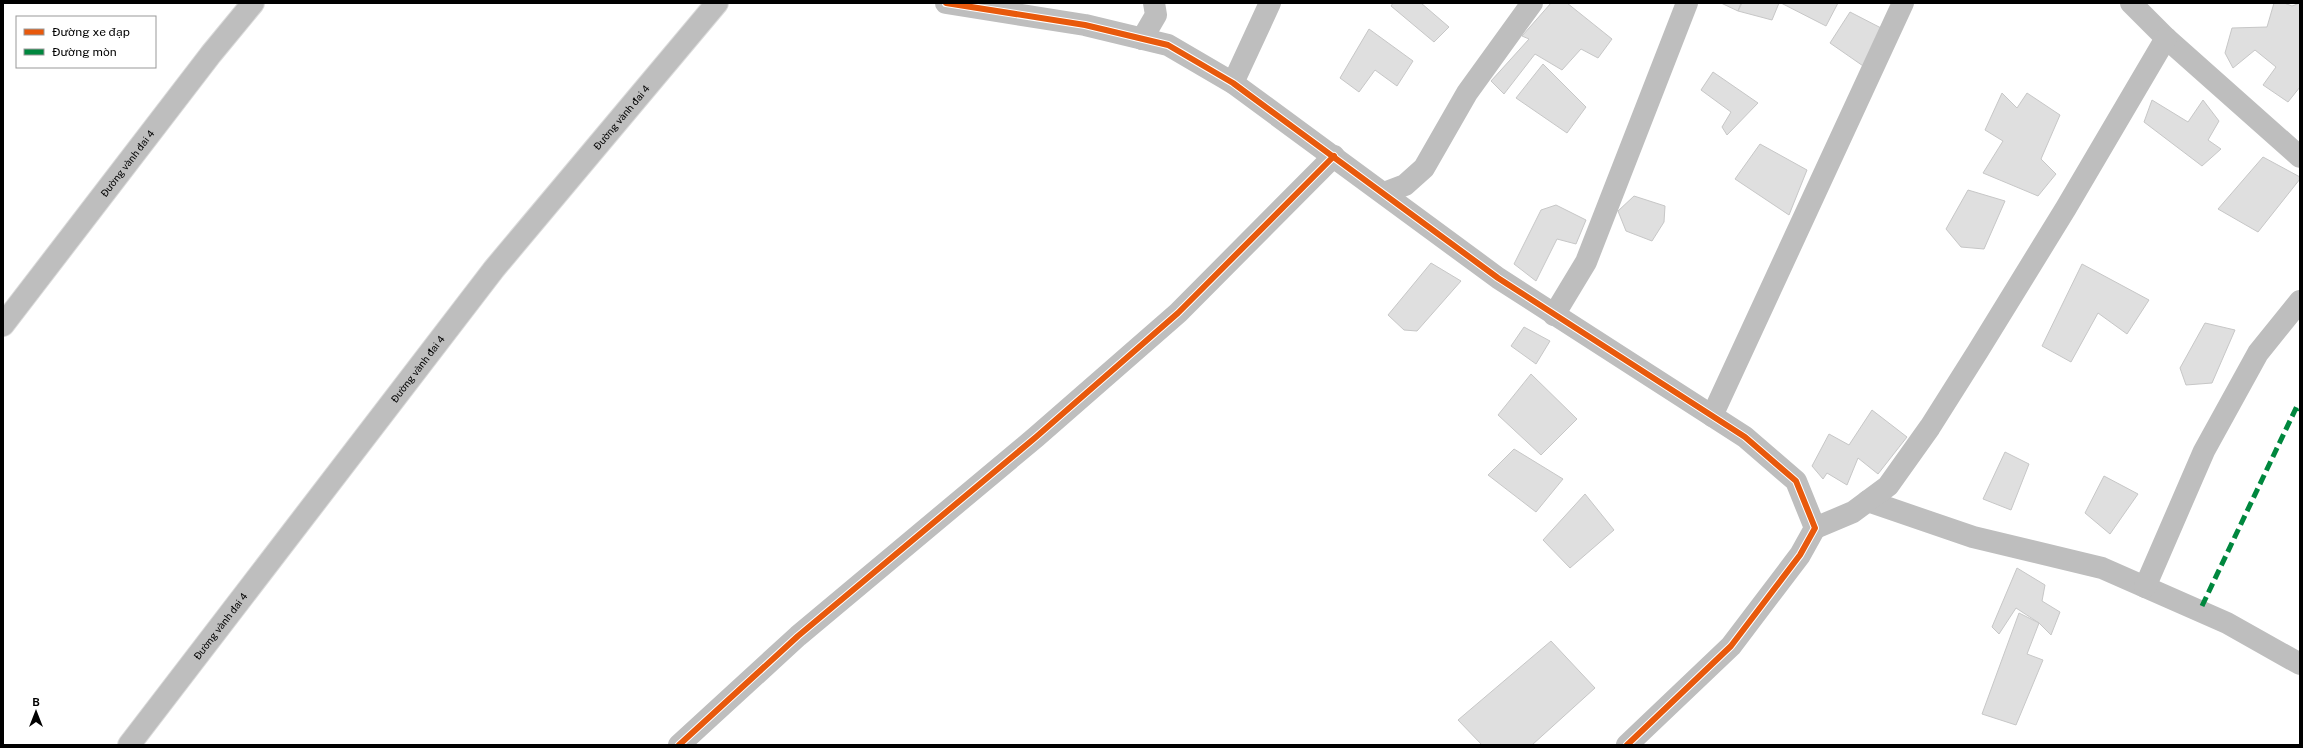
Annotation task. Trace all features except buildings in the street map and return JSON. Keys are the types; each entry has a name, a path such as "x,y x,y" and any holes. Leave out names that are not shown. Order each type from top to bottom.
{"street":[{"name":"Đường vành đai 4","path":"3,325 211,54 253,3"},
{"name":"Đường vành đai 4","path":"129,745 494,269 717,3"},
{"path":"946,3 1085,24 1168,45 1233,82 1498,278 1745,437 1796,481 1815,528"},
{"path":"1142,39 1156,15 1154,3"},
{"path":"1233,82 1270,3"},
{"path":"1384,193 1405,185 1424,168 1467,94 1532,3"},
{"path":"1554,314 1586,262 1688,3"},
{"path":"1712,416 1903,3"},
{"path":"2131,3 2166,38 2298,149"},
{"path":"1627,745 1731,646 1800,555 1815,528 1854,512 1888,486 1930,427 2066,208 2166,38"},
{"path":"679,745 798,636 1036,437 1178,313 1334,156"},
{"path":"2145,587 2204,451 2258,353 2300,301"},
{"path":"1868,501 1973,537 2102,568 2228,623 2300,664"}],"marked path":[{"path":"2202,606 2297,406 2300,410"}],"cycle path":[{"path":"946,3 1085,25 1168,45 1233,83 1498,278 1745,437 1796,481 1815,528 1800,555 1731,646 1627,745"},
{"path":"679,745 798,636 1036,437 1178,313 1334,156"}]}
